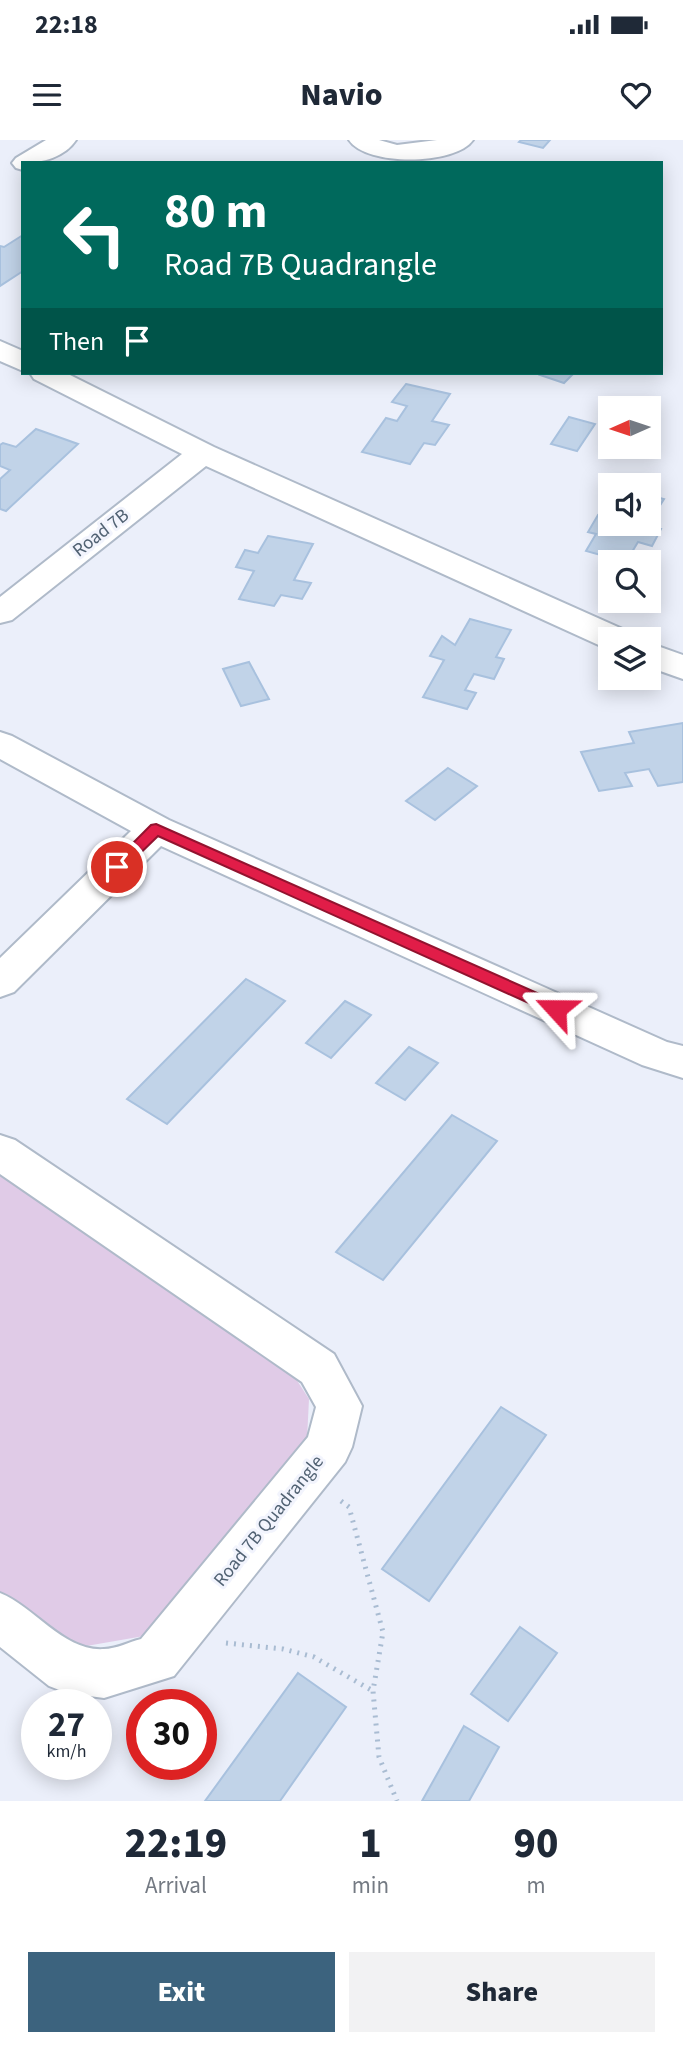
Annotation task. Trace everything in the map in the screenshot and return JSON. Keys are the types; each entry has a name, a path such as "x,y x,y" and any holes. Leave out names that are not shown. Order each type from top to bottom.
{"street":[{"path":"27,161 64,140"},
{"path":"362,140 371,147 419,153 461,140"},
{"path":"0,177 21,165"},
{"path":"0,350 21,361"},
{"path":"48,375 203,453 598,631"},
{"name":"Road 7B","path":"0,613 203,453"},
{"path":"661,659 683,668"},
{"path":"0,744 156,829 656,1054 683,1062"},
{"path":"0,982 156,829"},
{"name":"Road 7B Quadrangle","path":"0,1152 318,1368 339,1406 329,1447 156,1659 104,1674 67,1669 0,1617"}],"path":[{"path":"306,1476 349,1507 383,1632 373,1691 379,1757 397,1801"},
{"path":"178,1631 209,1641 283,1650 314,1657 373,1691"}],"shaded area":[{"path":"0,1173 283,1359 309,1399 307,1439 144,1636 69,1649 0,1599"}],"building":[{"path":"550,140 543,148 519,142"},
{"path":"21,236 21,272 0,286 0,246 4,247"},
{"path":"540,375 572,375 564,383"},
{"path":"406,384 450,394 432,421 449,425 435,445 424,443 410,464 362,452 386,418 397,421 407,406 392,402"},
{"path":"569,417 595,424 577,451 551,444"},
{"path":"36,429 78,444 6,511 0,509 0,479 10,470 0,466 0,445 3,443 16,447"},
{"path":"598,515 598,536 657,536 652,546 638,542 633,550 598,550 598,554 586,551 596,534 588,532"},
{"path":"268,536 313,544 294,580 311,583 302,599 281,595 274,606 239,599 254,571 236,567 245,550 258,553"},
{"path":"470,619 511,630 496,657 504,659 494,679 474,674 465,690 476,693 467,709 423,697 444,660 430,656 442,636 455,645"},
{"path":"249,662 269,699 241,706 223,669"},
{"path":"683,723 683,782 658,786 649,769 625,773 632,786 599,791 581,752 634,743 629,732"},
{"path":"448,768 477,786 435,820 406,801"},
{"path":"246,979 285,1001 167,1124 127,1099"},
{"path":"345,1001 371,1015 331,1058 306,1043"},
{"path":"409,1047 438,1063 405,1100 376,1083"},
{"path":"452,1115 497,1141 383,1280 336,1252"},
{"path":"501,1407 546,1435 429,1601 382,1569"},
{"path":"520,1627 557,1653 508,1721 471,1694"},
{"path":"298,1673 346,1707 280,1801 205,1801"},
{"path":"464,1726 499,1747 469,1801 422,1801"}],"route":[{"path":"117,867 156,829 556,1009"}]}
